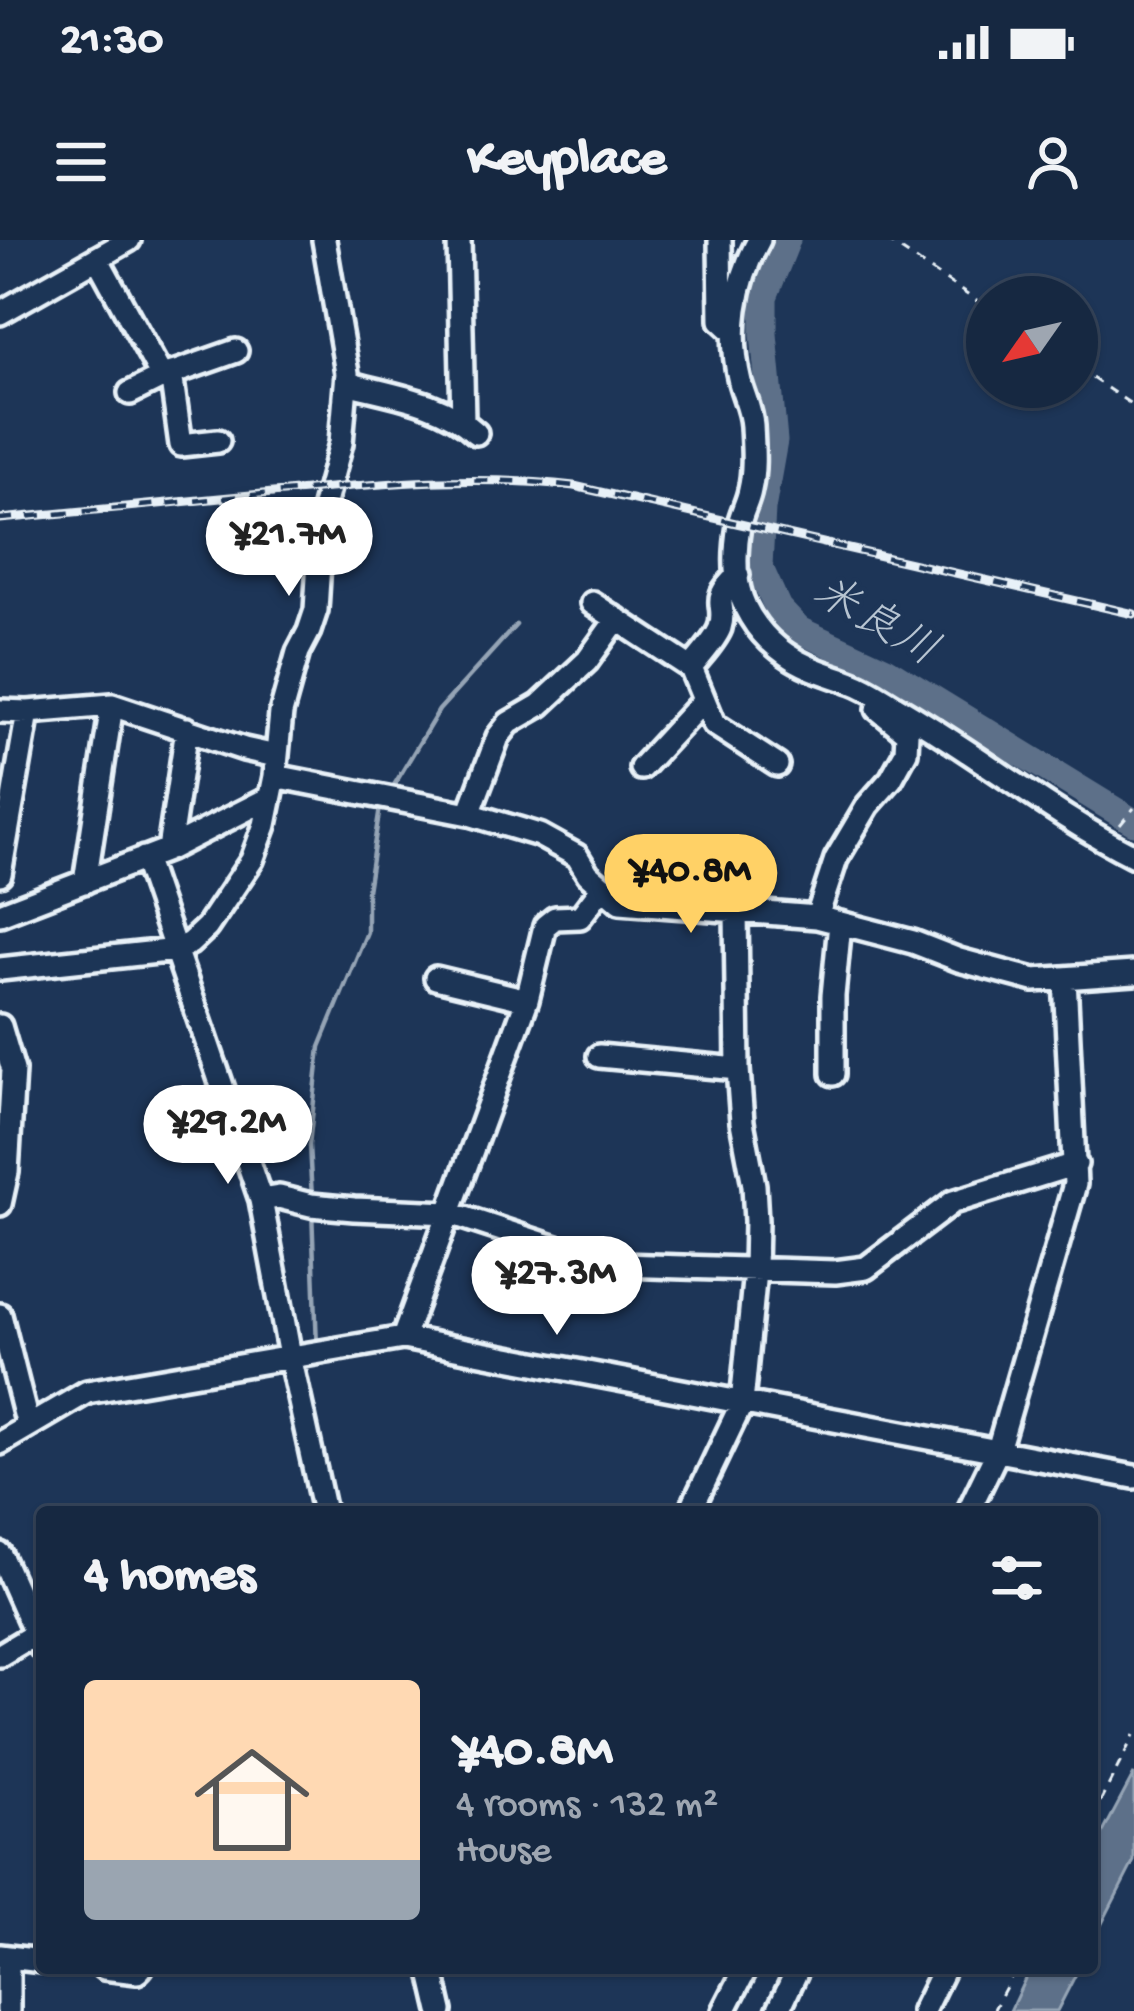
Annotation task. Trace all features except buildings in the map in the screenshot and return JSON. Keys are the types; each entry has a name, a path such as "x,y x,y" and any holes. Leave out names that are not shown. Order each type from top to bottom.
{"street":[{"path":"0,314 129,240"},
{"path":"0,970 176,950 207,927 251,860 265,825 281,713 316,610 322,514 341,443 347,383 324,240"},
{"path":"347,383 419,402 469,427 459,240"},
{"path":"720,240 721,320 734,332"},
{"path":"759,240 744,266 734,332 739,379 752,418 754,464 739,523 738,575 749,615 766,639 814,672 856,684 1134,856"},
{"path":"97,258 167,375 181,445 218,441"},
{"path":"130,392 236,351"},
{"path":"692,668 720,626 719,599 738,575"},
{"path":"592,603 692,668 714,724 777,765"},
{"path":"469,814 508,722 540,705 586,662 617,619"},
{"path":"817,917 836,859 905,752 907,734 856,684"},
{"path":"641,768 704,700"},
{"path":"85,882 112,705"},
{"path":"0,711 112,705 244,749 273,777 469,814 539,836 578,856 588,874 620,902 817,917 1034,980 1134,974"},
{"path":"0,874 28,712"},
{"path":"170,849 187,729"},
{"path":"0,914 170,849 273,777"},
{"path":"144,858 262,1200 323,1506"},
{"path":"403,1338 527,1000 545,926 555,919 580,916 602,888"},
{"path":"693,1506 742,1403 755,1271 755,1203 738,1069 736,911"},
{"path":"832,1074 840,923"},
{"path":"436,978 527,1000"},
{"path":"971,1506 998,1450 1075,1184 1065,978"},
{"path":"0,1026 14,1070 0,1204"},
{"path":"599,1056 738,1069"},
{"path":"262,1200 450,1213 620,1265 835,1272 866,1268 953,1202 1076,1164"},
{"path":"0,1315 28,1426"},
{"path":"0,1443 87,1392 403,1338 1134,1477"},
{"path":"0,1554 36,1629"},
{"path":"0,1655 36,1639"},
{"path":"8,2011 4,1957 36,1960"},
{"path":"432,1974 441,2011"},
{"path":"724,2011 743,1974"},
{"path":"778,2011 795,1974"},
{"path":"923,2011 941,1974"}],"path":[{"path":"886,240 966,294"},
{"path":"1098,382 1134,406"},
{"path":"1107,842 1134,808"},
{"path":"1098,1806 1134,1735"},
{"path":"993,2011 1013,1974"}],"water":[{"path":"1134,1774 1134,1861 1098,1931 1098,1842"},
{"path":"1027,1974 1076,1974 1057,2011 1010,2011"}],"waterway":[{"name":"米良川","path":"787,240 764,297 774,441 762,509 759,566 778,608 799,630 886,670 1134,822"},
{"path":"390,792 439,710 516,625"},
{"path":"312,1198 309,1145 320,1047 367,932 367,891 380,807"},
{"path":"312,1209 317,1348"},
{"path":"298,1368 318,1364 318,1359"},
{"path":"127,1396 287,1370"},
{"path":"65,1417 98,1401"}],"railway":[{"path":"0,519 386,484 536,482 574,486 1134,614"}]}
